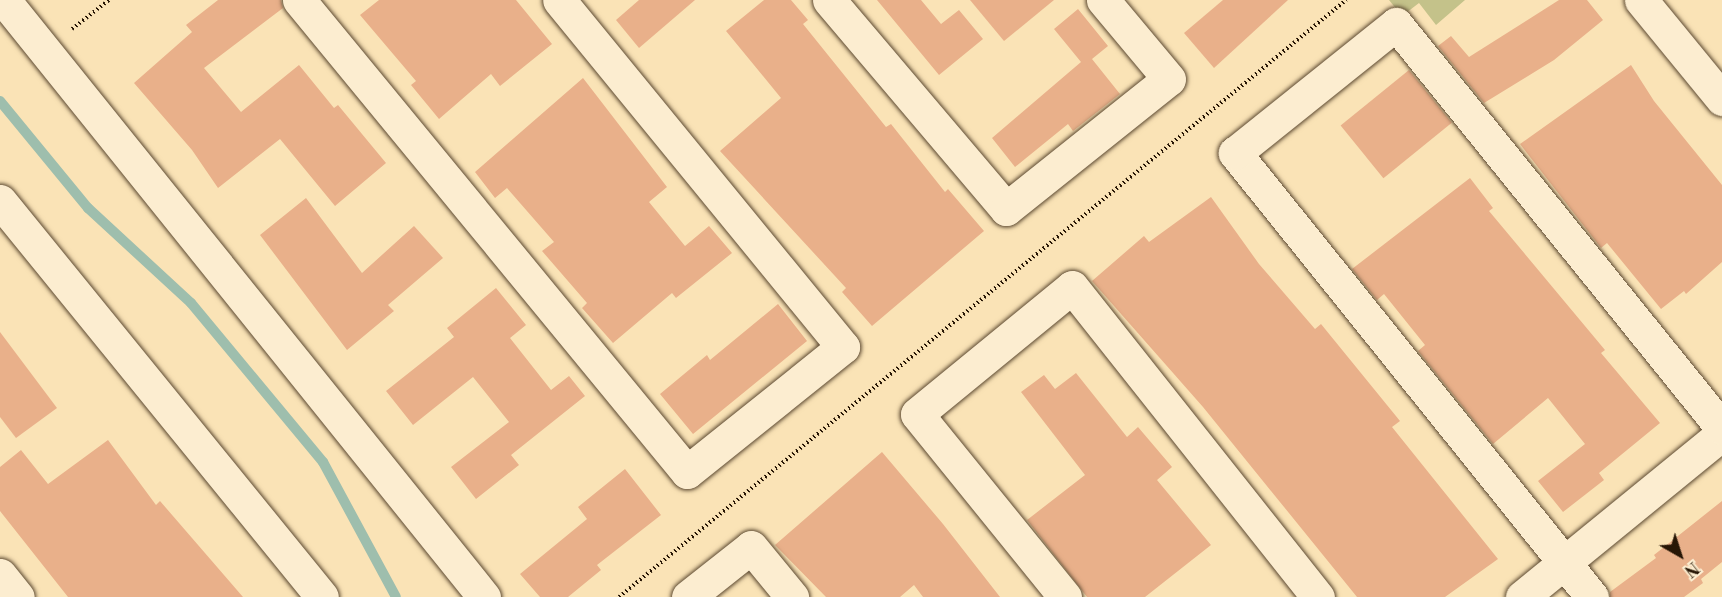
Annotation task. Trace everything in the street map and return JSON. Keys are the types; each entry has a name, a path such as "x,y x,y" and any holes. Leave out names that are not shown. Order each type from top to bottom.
{"street":[{"path":"4,0 484,597"},
{"path":"299,0 687,472 843,347 560,0"},
{"path":"829,0 1006,209 1169,79 1103,0"},
{"path":"1641,0 1722,99"},
{"path":"1592,597 1235,153 1396,24 1722,428"},
{"path":"0,201 322,597"},
{"path":"1065,597 917,414 1072,287 1318,597"},
{"path":"1522,597 1722,435"},
{"path":"688,597 751,547 792,597"},
{"path":"0,575 18,597"}],"path":[{"path":"69,31 109,0"},
{"path":"619,597 1346,0"}],"shaded area":[{"path":"1389,0 1465,0 1436,25 1419,3 1402,16"}],"building":[{"path":"218,0 281,0 283,8 204,68 241,112 299,65 334,108 338,105 386,163 335,206 280,139 218,188 192,150 134,83 192,32 186,25"},
{"path":"379,0 516,0 552,44 500,86 491,74 439,119 411,85 416,81 360,15"},
{"path":"639,0 695,0 639,48 616,20"},
{"path":"764,0 791,0 808,20 803,24 886,127 891,124 945,192 948,189 984,231 872,326 842,292 846,288 720,151 781,98 726,31"},
{"path":"877,0 921,0 941,24 959,10 983,39 939,75"},
{"path":"970,0 1054,0 1004,41"},
{"path":"1223,0 1288,0 1214,68 1184,33"},
{"path":"1559,0 1587,0 1603,20 1554,60 1484,103 1438,46 1451,36 1469,57"},
{"path":"1078,9 1108,46 1092,59 1120,94 1073,131 1068,124 1015,167 992,138 1081,62 1054,29"},
{"path":"1631,65 1654,101 1722,185 1722,262 1686,294 1684,291 1661,309 1607,243 1601,248 1520,144"},
{"path":"1409,70 1452,123 1383,178 1341,125"},
{"path":"583,78 667,187 649,202 685,246 709,226 732,253 676,298 672,293 613,343 582,308 587,303 542,251 554,242 507,188 495,198 475,172"},
{"path":"1470,178 1493,208 1489,211 1605,350 1601,353 1660,423 1599,473 1604,480 1563,512 1538,481 1585,444 1548,398 1493,444 1418,351 1425,345 1384,294 1377,300 1352,269"},
{"path":"1211,197 1259,264 1315,329 1321,324 1400,421 1392,427 1498,559 1445,597 1357,597 1203,407 1092,281 1144,236 1149,242"},
{"path":"306,198 362,273 414,226 443,258 388,305 394,311 347,350 260,235"},
{"path":"496,288 526,325 510,338 551,390 569,376 585,396 511,455 519,465 476,499 451,467 509,422 473,377 413,425 386,391 454,337 447,328"},
{"path":"778,304 807,341 693,434 660,394 707,355 710,360"},
{"path":"0,332 57,408 16,438 0,417"},
{"path":"1076,373 1127,437 1138,427 1172,467 1157,480 1211,545 1145,597 1087,597 1027,520 1085,475 1021,392 1044,375 1055,389"},
{"path":"108,440 156,505 160,501 243,597 68,597 0,511 0,467 21,450 48,484"},
{"path":"882,452 943,524 1000,597 923,597 914,585 900,597 826,597 775,545"},
{"path":"625,469 661,515 597,565 601,570 568,597 540,597 520,574 587,519 578,507"},
{"path":"1722,501 1722,562 1701,579 1703,583 1684,597 1610,597 1610,592 1656,558 1654,555"}],"waterway":[{"path":"0,101 88,208 191,303 323,462 396,597"}]}
